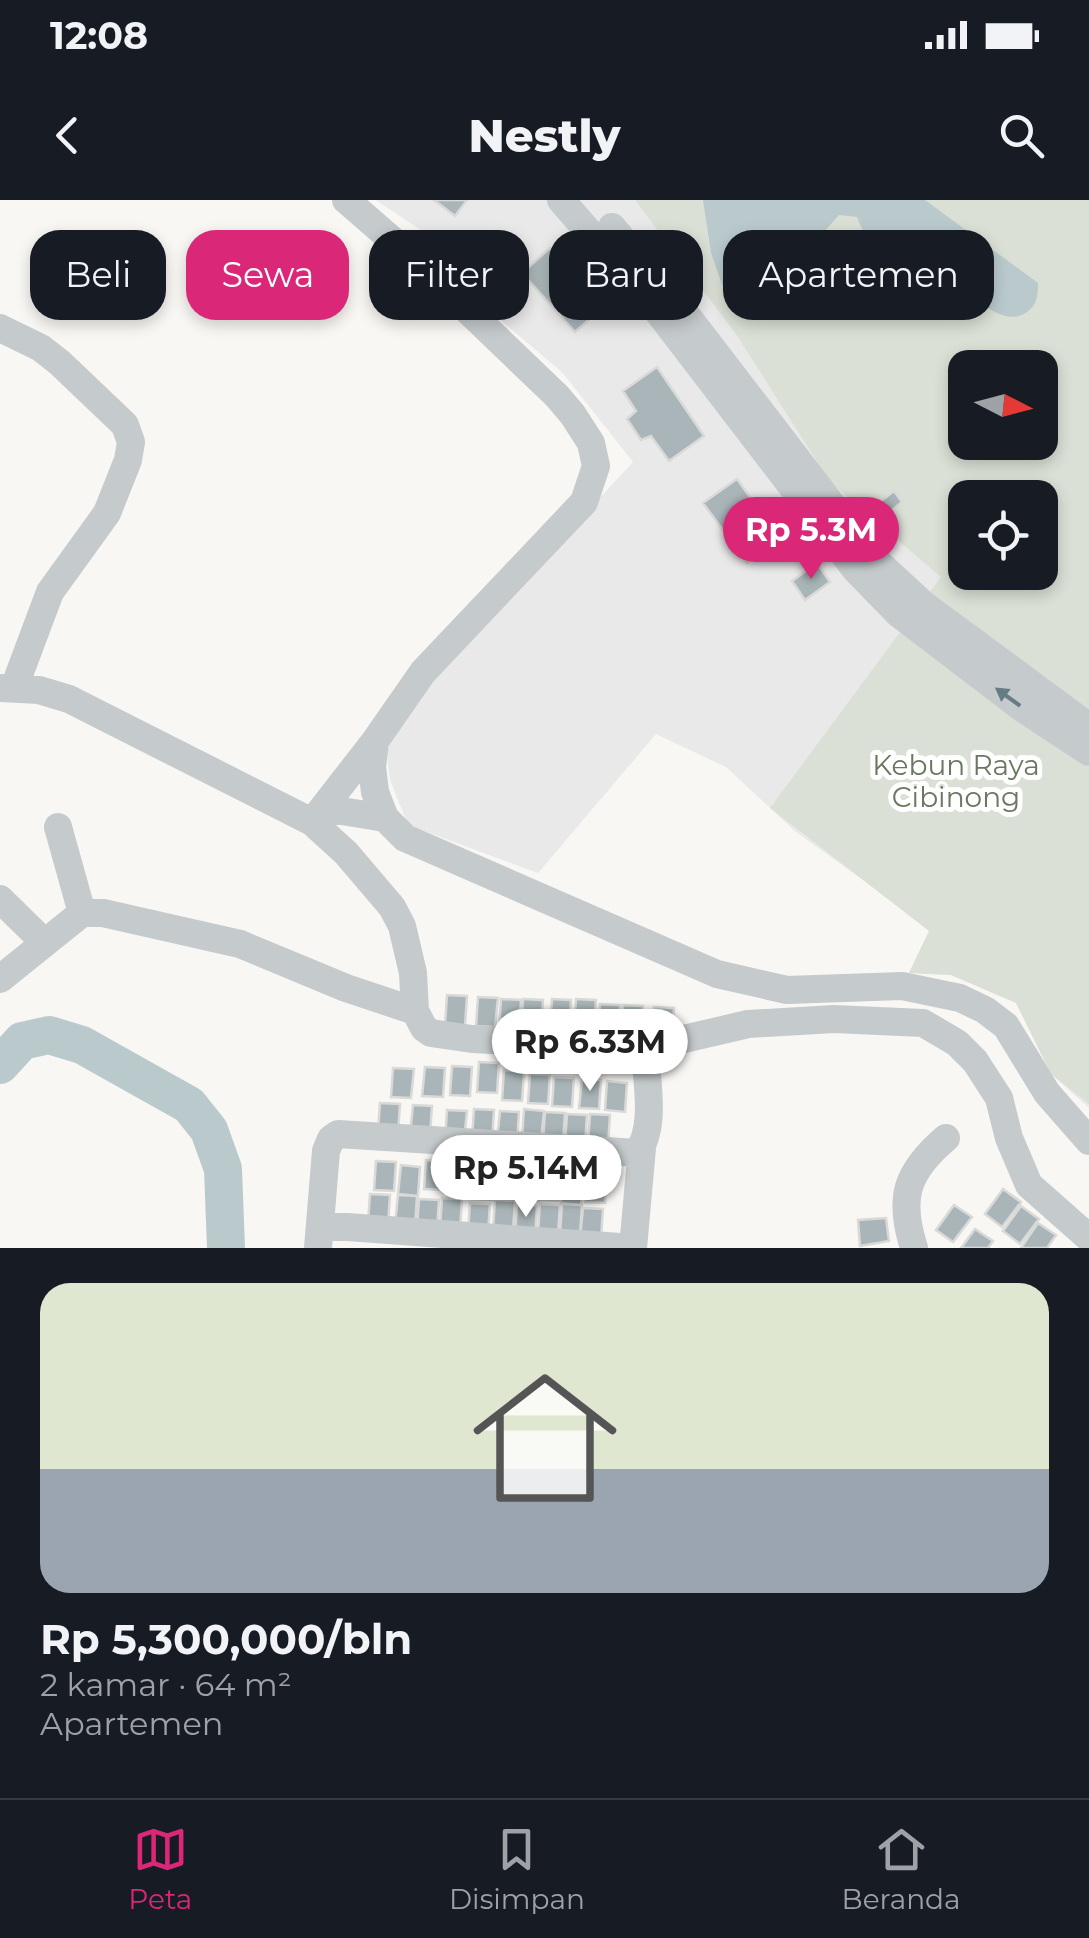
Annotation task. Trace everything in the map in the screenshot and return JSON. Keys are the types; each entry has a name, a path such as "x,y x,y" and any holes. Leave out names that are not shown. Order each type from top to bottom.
{"street":[{"path":"318,816 423,672 584,502 596,466 591,443 558,396 414,258 346,200"},
{"path":"561,200 593,230"},
{"path":"587,200 607,230"},
{"path":"690,320 864,564 913,625 1022,708 1089,752"},
{"path":"0,328 41,348 60,363 125,425 131,442 107,513 50,592 7,688 40,690 69,700 190,762 318,816 385,818"},
{"path":"864,564 1089,726"},
{"path":"376,740 374,779 385,818 405,838 717,974 787,990 902,986 960,998 1006,1026 1047,1093 1089,1141"},
{"path":"318,816 392,906 408,946 415,1011 424,1028 432,1033 645,1048 748,1024 834,1019 923,1023 957,1042 975,1061 999,1098 1008,1138 1029,1184 1089,1238"},
{"path":"58,827 82,914"},
{"path":"0,900 46,942"},
{"path":"0,979 82,914 103,913 240,944 346,988 415,1011"},
{"path":"630,1151 338,1134 331,1139 326,1152 319,1236 633,1248 630,1151 647,1125 645,1048"},
{"path":"914,1248 906,1212 912,1174 919,1162 946,1138"}],"shaded area":[{"path":"376,200 1089,200 1089,1108 1051,1074 1016,1003 951,975 909,973 929,931 796,832 726,767 656,734 538,873 408,825 390,780 385,741 404,708 633,462 562,372 500,320 529,320 529,230 421,230"},
{"path":"703,200 925,200 966,230 862,230 857,217 839,215 826,230 723,230 723,287 711,253"},
{"path":"994,251 1038,283 1036,299 1027,312 1018,316 994,312"}],"green space":[{"name":"Kebun Raya Cibinong","path":"635,200 1089,200 1089,1104 1051,1074 1016,1003 951,975 909,973 929,931 770,808 941,577 830,482 725,320 994,320 994,230 723,230 723,317 703,290 703,230 658,230"}],"building":[{"path":"434,200 467,200 455,216"},
{"path":"549,249 549,303 529,281 529,267"},
{"path":"564,320 588,320 575,332"},
{"path":"657,367 704,436 669,461 651,436 641,440 627,419 636,411 623,391"},
{"path":"737,479 780,539 747,563 703,503"},
{"path":"894,491 902,502 881,519 873,507"},
{"path":"817,563 830,582 805,600 792,581"},
{"path":"447,995 467,996 465,1026 445,1025"},
{"path":"478,997 498,998 495,1027 476,1026"},
{"path":"501,999 521,1000 519,1030 499,1029"},
{"path":"523,999 543,1000 541,1029 521,1028"},
{"path":"552,999 571,1000 569,1030 550,1028"},
{"path":"576,999 596,1000 594,1029 574,1028"},
{"path":"600,1004 620,1005 618,1035 598,1033"},
{"path":"623,1005 643,1006 641,1035 621,1034"},
{"path":"654,1007 674,1008 672,1038 652,1036"},
{"path":"479,1062 499,1063 497,1093 477,1092"},
{"path":"452,1066 472,1067 470,1096 450,1095"},
{"path":"425,1067 445,1068 443,1097 422,1096"},
{"path":"393,1068 414,1069 411,1098 391,1097"},
{"path":"504,1070 524,1072 522,1101 502,1100"},
{"path":"530,1074 550,1075 548,1104 528,1103"},
{"path":"554,1077 574,1078 572,1107 552,1106"},
{"path":"582,1079 601,1080 599,1109 579,1108"},
{"path":"607,1081 627,1083 625,1112 605,1110"},
{"path":"380,1103 400,1104 398,1133 378,1131"},
{"path":"413,1105 432,1106 430,1135 410,1134"},
{"path":"474,1109 494,1110 492,1139 472,1138"},
{"path":"524,1109 544,1111 541,1140 522,1138"},
{"path":"447,1110 467,1111 464,1140 445,1139"},
{"path":"500,1111 519,1112 517,1142 497,1141"},
{"path":"545,1112 565,1113 563,1142 543,1141"},
{"path":"567,1114 587,1115 585,1144 565,1143"},
{"path":"590,1114 610,1115 608,1145 588,1144"},
{"path":"426,1160 446,1161 444,1190 424,1189"},
{"path":"376,1161 396,1162 394,1191 374,1190"},
{"path":"401,1165 420,1167 418,1196 398,1194"},
{"path":"452,1168 472,1169 469,1198 450,1197"},
{"path":"495,1169 515,1170 513,1199 493,1198"},
{"path":"474,1170 494,1171 492,1200 472,1199"},
{"path":"519,1170 539,1171 537,1201 517,1200"},
{"path":"542,1171 562,1172 559,1201 540,1200"},
{"path":"587,1173 607,1174 605,1203 585,1202"},
{"path":"563,1174 583,1175 581,1205 561,1203"},
{"path":"1003,1189 1021,1202 1002,1227 985,1214"},
{"path":"370,1194 390,1195 388,1224 368,1223"},
{"path":"398,1195 417,1196 415,1226 395,1225"},
{"path":"442,1198 462,1199 460,1229 440,1228"},
{"path":"419,1199 439,1200 437,1229 417,1228"},
{"path":"495,1200 515,1201 513,1230 493,1229"},
{"path":"470,1203 490,1204 488,1233 468,1232"},
{"path":"540,1204 560,1205 558,1234 538,1233"},
{"path":"562,1204 582,1205 580,1235 560,1234"},
{"path":"517,1205 537,1206 535,1236 515,1234"},
{"path":"954,1205 972,1217 953,1242 936,1230"},
{"path":"1021,1206 1039,1219 1020,1244 1003,1231"},
{"path":"583,1208 603,1209 601,1238 580,1237"},
{"path":"886,1218 889,1241 860,1246 858,1220"},
{"path":"1038,1223 1056,1235 1047,1248 1021,1248"},
{"path":"975,1229 993,1241 988,1248 961,1248"}],"waterway":[{"path":"0,1065 22,1041 49,1035 82,1045 189,1105 209,1130 223,1169 226,1248"}]}
